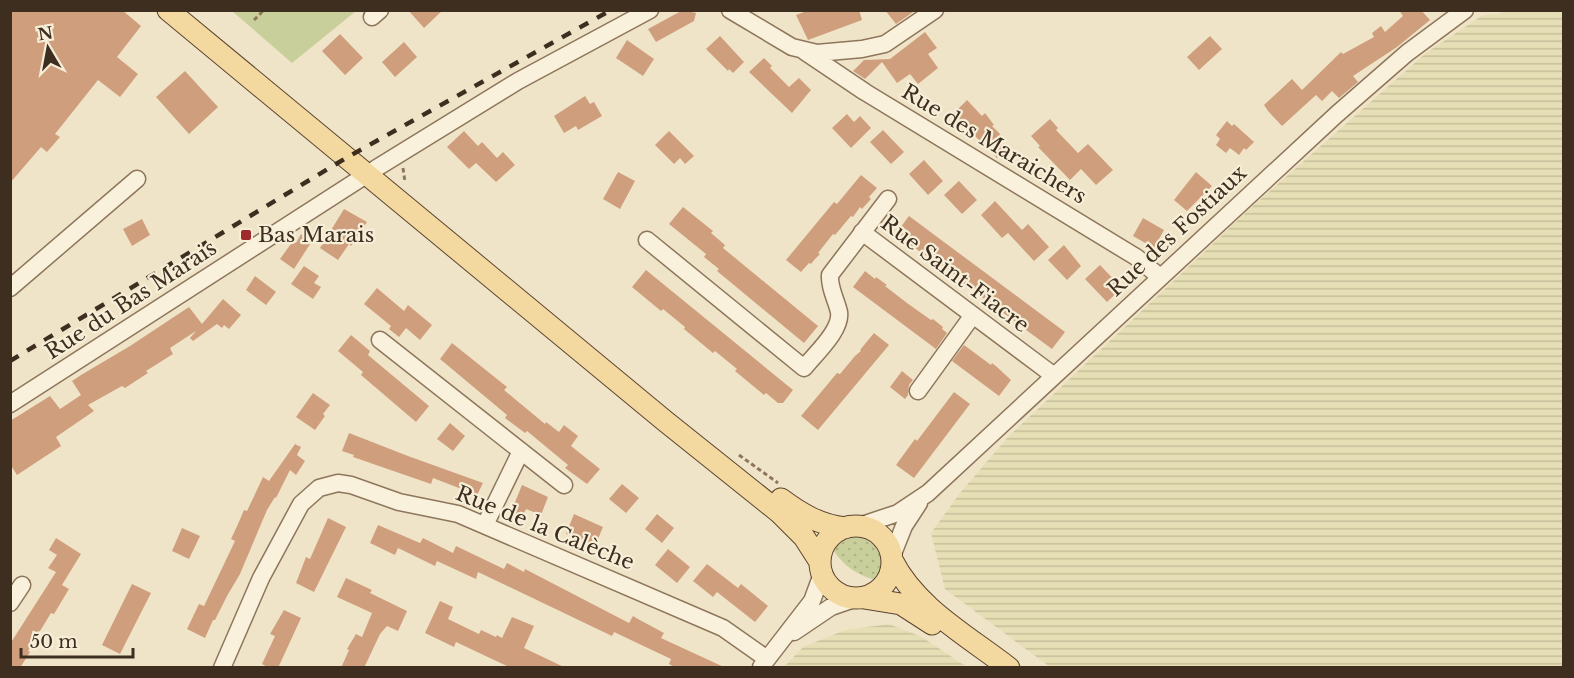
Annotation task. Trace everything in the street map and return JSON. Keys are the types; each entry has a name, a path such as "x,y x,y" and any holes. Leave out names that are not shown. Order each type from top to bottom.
{"main road":[{"path":"168,10 757,481 805,515 827,525 870,529 879,535 887,543 904,580 927,605 1009,668"},
{"path":"184,10 665,421 780,513 804,537 828,584 836,592 846,597 901,604 997,668"},
{"path":"821,568 822,551 827,541 835,533 852,527"},
{"path":"861,598 877,592 885,584 891,571 892,558"}],"street":[{"name":"Rue du Bas Marais","path":"10,404 371,172 518,81 650,10"},
{"path":"730,10 792,47 825,53 879,46 899,36 935,10"},
{"name":"Rue des Fostiaux","path":"892,558 898,537 910,515 928,493 1053,375 1388,69 1465,10"},
{"name":"Rue des Maraichers","path":"804,51 865,92 1136,257 1160,278"},
{"path":"10,288 137,179"},
{"path":"862,232 888,199"},
{"name":"Rue Saint-Fiacre","path":"647,240 804,368 838,325 839,311 830,285 830,274 862,232 1053,375"},
{"path":"918,391 973,315"},
{"path":"380,340 564,485"},
{"path":"485,525 521,451"},
{"name":"Rue de la Calèche","path":"222,668 273,555 301,504 319,488 345,483 399,502 450,511 485,525 723,628 768,658"},
{"name":"Rue des Fostiaux","path":"852,527 898,513 928,493"},
{"path":"768,658 812,601 821,568"},
{"path":"10,603 22,585"},
{"path":"768,658 792,634 831,607 861,598"}],"path":[{"path":"254,20 264,10"},
{"path":"734,452 783,486"}],"shaded area":[{"path":"1505,11 1563,11 1563,667 1050,667 945,589 931,533 960,493 1008,437 1253,206 1426,53 1483,15 1499,14"},
{"path":"889,624 922,637 967,667 784,667 803,647 845,630"}],"green space":[{"path":"232,11 356,11 292,63"},
{"path":"857,537 871,543 879,553 881,566 875,580 851,569 833,550 843,540"}],"building":[{"path":"10,10 122,10 141,26 117,57 138,74 120,97 98,80 55,134 60,137 47,152 41,147 10,183"},
{"path":"408,10 443,10 424,28"},
{"path":"683,10 696,13 694,21 656,42 648,29"},
{"path":"809,10 859,10 862,20 808,40 796,15"},
{"path":"885,10 916,10 896,24"},
{"path":"1399,10 1421,10 1430,20 1397,47 1353,76 1358,82 1339,98 1332,91 1322,101 1316,95 1282,126 1268,111 1264,105 1292,79 1302,90 1341,52 1343,54 1374,37 1372,33 1381,26 1385,32 1403,16"},
{"path":"925,32 937,48 928,54 938,68 918,84 910,74 897,83 882,62 865,79 853,71 864,60 890,59"},
{"path":"340,34 363,58 345,75 322,51"},
{"path":"720,36 744,62 733,73 729,69 728,71 706,49"},
{"path":"1210,36 1222,49 1199,70 1187,57"},
{"path":"627,40 654,59 643,76 616,58"},
{"path":"404,42 417,57 395,77 382,62"},
{"path":"764,58 772,66 770,68 789,87 799,78 811,90 792,113 749,72"},
{"path":"185,71 218,107 189,134 156,97"},
{"path":"585,96 590,104 594,102 602,116 578,130 576,126 564,133 554,116"},
{"path":"967,100 982,116 985,113 994,125 992,126 1002,136 998,140 1006,149 997,158 953,114"},
{"path":"847,114 854,122 860,116 871,128 851,148 832,128"},
{"path":"1050,119 1058,128 1056,130 1078,153 1088,144 1113,170 1096,185 1081,169 1070,180 1038,147 1040,146 1031,136"},
{"path":"1227,121 1232,126 1234,124 1254,142 1246,150 1244,148 1239,155 1230,148 1226,153 1216,145 1220,139 1216,135"},
{"path":"883,130 904,152 891,164 870,142"},
{"path":"464,131 478,146 482,142 497,158 503,152 515,165 496,182 476,163 469,169 447,147"},
{"path":"669,131 694,156 685,164 680,158 674,164 655,145"},
{"path":"924,160 943,181 928,195 909,174"},
{"path":"618,172 635,181 620,209 603,199"},
{"path":"1196,172 1212,186 1187,211 1174,200"},
{"path":"861,175 877,188 869,197 871,199 862,209 860,207 853,217 851,216 835,235 833,234 818,253 820,254 801,272 786,260 834,202 837,204"},
{"path":"959,181 977,200 962,214 944,195"},
{"path":"995,201 1022,230 1028,224 1049,247 1034,261 1008,233 1002,238 981,215"},
{"path":"683,207 713,231 711,233 725,245 723,248 818,326 804,343 717,271 719,269 704,257 706,254 669,224"},
{"path":"344,209 367,222 351,246 349,244 338,260 320,248"},
{"path":"909,216 1065,332 1052,349 960,281 961,279 903,240 905,238 897,232"},
{"path":"1143,218 1164,230 1154,248 1133,236"},
{"path":"142,219 150,235 132,246 123,229"},
{"path":"301,234 312,241 294,269 280,259 293,241 296,243"},
{"path":"1064,245 1081,266 1067,280 1048,260"},
{"path":"1100,265 1122,288 1107,302 1085,279"},
{"path":"304,266 319,276 314,283 321,287 313,299 291,284"},
{"path":"646,270 793,390 783,403 778,403 766,393 764,395 715,351 713,353 663,309 661,311 632,287"},
{"path":"865,271 943,327 942,329 947,333 936,349 853,287"},
{"path":"255,276 276,292 266,305 246,290"},
{"path":"377,288 404,311 408,305 432,325 420,340 406,328 399,337 389,329 391,326 364,304"},
{"path":"223,299 241,315 229,329 217,324 193,341 190,338 196,331 170,348 173,354 146,371 148,373 125,388 122,386 88,405 94,411 56,437 61,446 17,475 10,464 10,421 50,396 60,409 81,395 72,381 189,307 202,324"},
{"path":"874,333 889,345 818,430 801,416 837,373 840,374 861,351"},
{"path":"351,335 370,351 368,355 429,406 416,422 361,375 363,372 338,351"},
{"path":"452,343 507,387 504,390 545,424 546,422 559,432 564,425 578,436 571,446 600,469 587,484 565,468 568,465 527,431 525,433 505,418 507,415 440,359"},
{"path":"964,345 991,365 992,363 1011,380 999,396 952,361"},
{"path":"902,371 913,380 905,399 890,387"},
{"path":"954,392 970,404 914,478 896,465"},
{"path":"313,393 330,405 315,430 296,417"},
{"path":"450,423 465,436 453,451 437,439"},
{"path":"349,433 483,483 477,495 433,478 431,484 353,457 354,455 342,451"},
{"path":"295,444 301,447 297,455 305,461 296,475 290,470 276,498 267,510 240,574 205,638 187,629 199,604 204,606 235,541 231,539 244,510 247,511 263,477 269,481"},
{"path":"622,484 639,498 626,513 609,499"},
{"path":"522,485 548,497 541,515 526,509 522,517 511,512"},
{"path":"574,514 603,527 595,546 566,534"},
{"path":"657,514 674,528 662,543 645,529"},
{"path":"328,518 346,527 314,592 296,583 306,557 310,559"},
{"path":"378,525 420,543 423,538 453,553 456,546 504,569 507,563 524,572 525,569 629,623 633,616 664,633 661,638 726,668 676,668 669,664 671,659 614,632 612,636 478,572 476,579 437,561 435,566 398,548 395,555 370,543"},
{"path":"182,528 200,536 189,559 172,551"},
{"path":"56,538 81,554 62,585 69,589 54,614 51,613 20,668 10,668 10,644 56,572 48,568 57,555 49,550"},
{"path":"668,549 690,567 677,583 655,565"},
{"path":"707,564 738,588 741,584 768,606 755,622 717,592 713,597 693,581"},
{"path":"346,578 372,590 370,593 407,611 398,631 387,626 380,634 364,668 341,668 349,650 347,649 356,634 362,637 372,613 337,597"},
{"path":"132,584 151,593 120,654 102,645"},
{"path":"440,601 453,607 448,619 479,634 481,630 502,638 512,617 534,626 524,648 566,668 511,668 456,642 454,647 425,633"},
{"path":"284,610 301,618 278,668 269,668 262,664 275,636 270,634"}],"railway":[{"path":"10,361 346,158 611,10"}],"place":[{"name":"Bas Marais","path":"246,235"}]}
